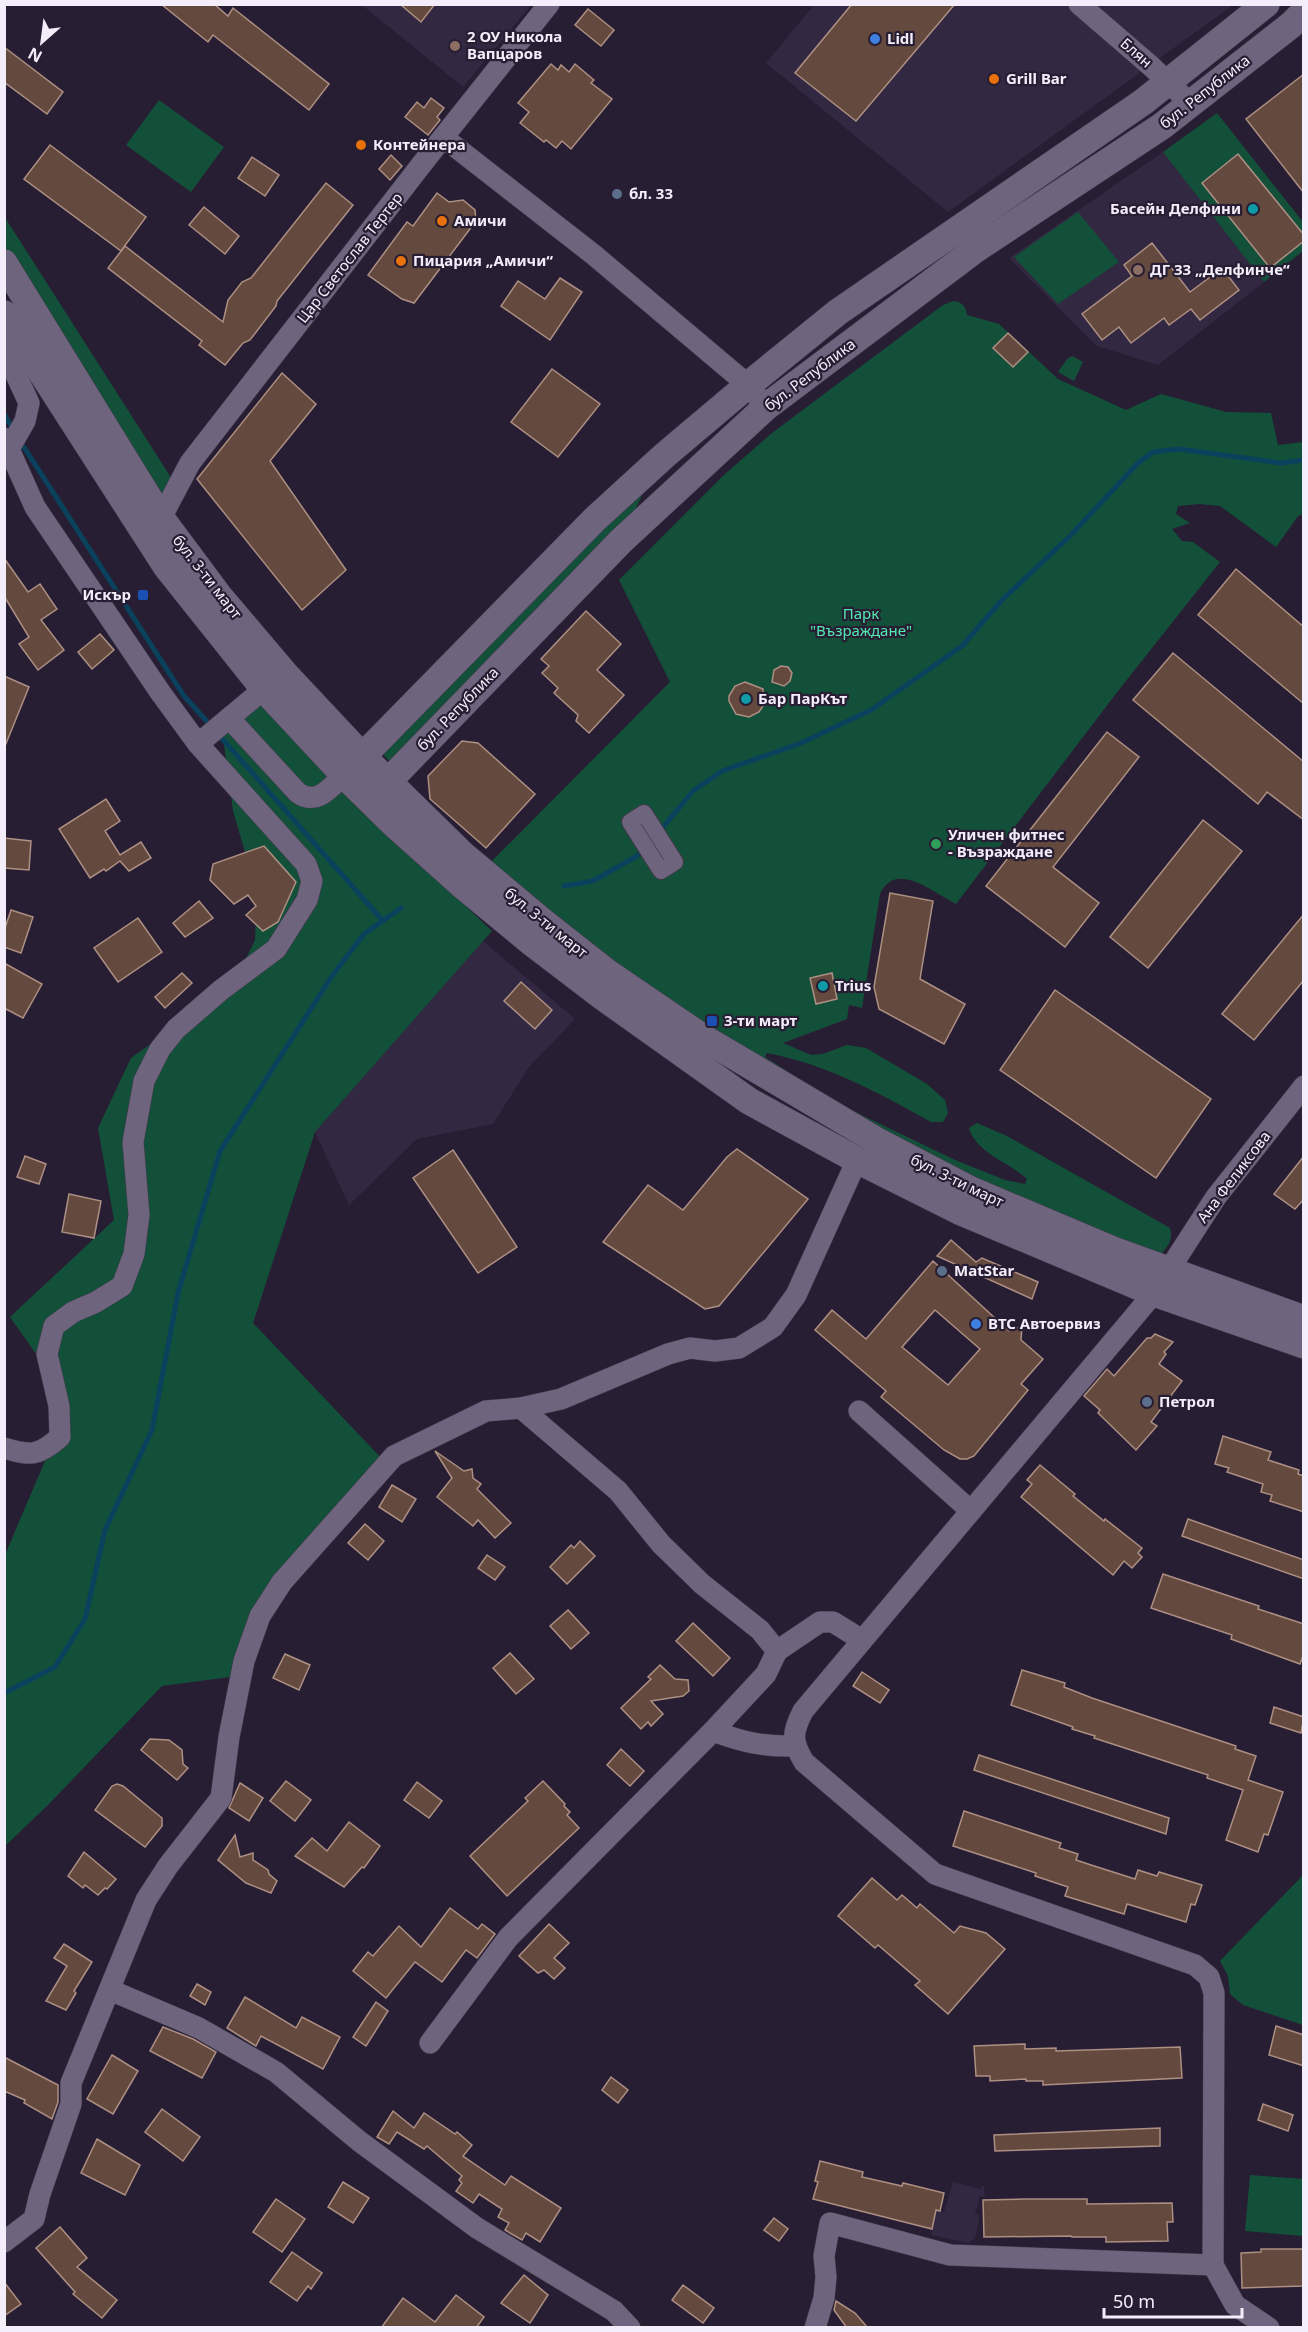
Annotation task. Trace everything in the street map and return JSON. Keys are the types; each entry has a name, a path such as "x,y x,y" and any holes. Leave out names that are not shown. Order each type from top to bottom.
{"street":[{"name":"Цар Светослав Тертер","path":"161,518 190,463 549,4"},
{"name":"Блян","path":"1079,4 1191,104"},
{"name":"бул. Република","path":"353,766 595,519 665,455 748,385 838,312 1143,102 1266,4"},
{"name":"бул. Република","path":"370,801 621,541 766,407 976,249 1162,126 1291,25 1304,12"},
{"path":"444,138 594,255 748,385 766,407"},
{"name":"бул. 3-ти март","path":"4,263 161,518 241,622 286,675 353,766 370,801 462,885 603,998 749,1101 857,1160 959,1211 1161,1282 1304,1319"},
{"path":"6,333 29,403 10,442 36,507 160,692 304,797 314,799 321,795 353,766"},
{"name":"бул. 3-ти март","path":"6,333 166,566 264,689 353,766 388,781 462,854 608,973 702,1037 879,1142 970,1190 1161,1282 1304,1345"},
{"path":"214,730 264,689"},
{"path":"4,1448 27,1455 46,1450 60,1437 59,1406 47,1354 54,1326 73,1311 96,1302 122,1286 134,1254 139,1215 133,1142 144,1081 160,1049 176,1029 221,990 276,949 307,900 312,881 306,864 214,730"},
{"name":"Ана Феликсова","path":"794,1746 794,1729 803,1711 1161,1282 1216,1197 1304,1086"},
{"path":"4,2242 34,2218 71,2104 70,2083 146,1900 168,1866 221,1798 223,1771 244,1661 260,1616 282,1582 394,1456 486,1411 521,1408 561,1399 668,1354 690,1348 715,1351 739,1348 773,1327 796,1295 857,1160"},
{"path":"521,1408 618,1491 661,1544 702,1584 760,1630 777,1651"},
{"path":"859,1411 971,1511"},
{"path":"430,2043 508,1938 713,1731 766,1674 777,1651 820,1622 833,1622 862,1640"},
{"path":"713,1731 769,1747 794,1746 804,1762 935,1874 1195,1965 1209,1977 1214,1993 1216,2067 1214,2265 1235,2305 1269,2328"},
{"path":"110,1990 199,2028 276,2072 359,2141 459,2214 614,2311 630,2328"},
{"path":"815,2328 824,2298 826,2277 824,2256 831,2223 950,2255 1214,2265"}],"shaded area":[{"name":"2 ОУ Никола Вапцаров","path":"362,5 531,5 463,87"},
{"path":"814,5 1233,5 948,212 766,63"},
{"name":"ДГ 33 „Делфинче“","path":"1163,152 1264,282 1158,365 1097,346 1009,258"},
{"path":"483,941 575,1019 529,1067 493,1124 417,1139 349,1205 315,1132"},
{"path":"953,2182 980,2189 984,2186 985,2197 980,2196 975,2214 980,2215 975,2238 968,2243 931,2235 936,2210 944,2212"}],"green space":[{"path":"159,100 224,147 191,192 126,145"},
{"path":"1217,113 1303,222 1303,251 1264,282 1163,152"},
{"path":"1078,212 1119,262 1058,304 1014,257"},
{"path":"4,216 177,487 161,518 5,263"},
{"name":"Парк \"Възраждане\"","path":"953,301 963,305 967,315 999,324 1058,379 1126,410 1161,394 1226,412 1271,413 1278,445 1303,442 1303,514 1298,516 1276,547 1220,506 1199,504 1178,506 1176,514 1190,523 1172,529 1182,541 1193,542 1220,562 1118,691 956,904 926,887 905,879 887,884 880,894 862,1008 849,1005 847,1019 783,1043 811,1055 823,1054 847,1045 866,1048 927,1084 945,1100 948,1113 943,1122 931,1122 872,1090 810,1064 767,1053 765,1057 841,1105 955,1160 1005,1180 1025,1184 1027,1179 1020,1173 978,1144 969,1128 977,1123 1007,1136 1170,1228 1170,1242 1162,1253 1151,1254 962,1176 645,991 486,867 670,682 619,580 725,474 772,433 943,305"},
{"path":"1072,356 1083,362 1074,381 1058,372"},
{"path":"653,471 621,541 398,770 374,745"},
{"path":"258,700 359,805 492,931 315,1132 253,1323 384,1461 264,1619 245,1675 162,1686 48,1805 5,1846 5,1555 70,1402 10,1317 114,1220 98,1128 131,1058 233,985 255,940 257,893 233,811 222,730"},
{"path":"1303,1875 1303,2025 1243,2005 1230,1994 1228,1976 1220,1961"},
{"path":"1250,2175 1303,2179 1303,2236 1245,2231"}],"building":[{"path":"161,4 214,4 228,16 233,8 329,84 309,110 213,35 208,42"},
{"path":"400,4 435,4 421,22"},
{"name":"Lidl","path":"852,4 955,4 856,121 795,73"},
{"path":"588,9 614,30 601,46 575,25"},
{"path":"4,47 63,92 47,114 4,82"},
{"path":"551,64 558,70 561,65 569,72 575,64 594,80 591,83 612,99 571,149 562,141 556,148 546,140 544,142 520,123 529,112 518,103"},
{"path":"1304,74 1304,193 1246,119"},
{"path":"431,98 444,108 437,117 440,120 428,135 405,117 417,102 424,108"},
{"path":"50,145 146,217 121,251 24,179"},
{"name":"Басейн Делфини","path":"1238,154 1304,235 1304,241 1270,268 1202,183"},
{"path":"391,155 402,166 390,180 379,169"},
{"path":"252,157 279,175 265,196 238,178"},
{"path":"326,183 353,205 277,301 276,306 250,340 243,343 225,365 199,345 202,341 108,268 125,246 223,322 228,300 242,282 251,278"},
{"path":"437,193 449,202 463,200 475,210 476,221 414,303 402,299 368,275 407,222 413,226"},
{"path":"204,207 239,236 225,254 189,225"},
{"path":"1152,243 1190,292 1222,268 1239,290 1200,320 1191,309 1169,325 1164,318 1131,343 1119,327 1102,340 1082,314 1132,276 1124,265"},
{"path":"560,278 582,292 550,340 501,306 518,281 545,299"},
{"path":"1008,333 1028,352 1013,367 993,348"},
{"path":"552,369 600,404 558,457 511,422"},
{"path":"282,373 316,404 270,461 346,570 302,610 197,479"},
{"path":"4,558 28,592 40,584 57,609 41,620 64,650 38,670 19,644 29,637 4,596"},
{"path":"1236,569 1304,627 1304,704 1198,615"},
{"path":"586,611 621,644 597,670 624,695 589,733 576,721 578,715 554,693 558,688 542,673 549,666 541,659"},
{"path":"100,634 114,650 92,669 78,652"},
{"path":"1173,653 1304,762 1304,820 1267,792 1258,804 1133,700"},
{"path":"781,666 788,667 792,673 790,681 784,686 772,682 774,670"},
{"path":"4,676 29,687 5,746 4,746"},
{"name":"Бар ПарКът","path":"745,682 763,689 763,706 759,712 749,717 736,714 729,701 729,696 735,686"},
{"path":"1107,732 1139,757 1053,867 1099,903 1065,947 986,886"},
{"path":"462,741 478,743 535,794 486,848 430,799 428,776"},
{"path":"106,799 120,821 105,831 120,855 141,842 151,858 129,871 120,861 90,878 59,829"},
{"path":"1203,820 1242,851 1148,968 1110,937"},
{"path":"4,838 31,841 29,870 4,868"},
{"path":"264,846 296,882 278,922 263,931 246,915 256,906 248,895 234,904 210,880 213,864"},
{"path":"890,893 933,901 920,979 965,1004 944,1044 879,1009 874,987"},
{"path":"199,901 213,918 185,937 173,923"},
{"path":"11,910 33,917 21,953 4,947 4,931"},
{"path":"1304,914 1304,980 1254,1040 1222,1014"},
{"path":"138,918 162,952 118,982 94,948"},
{"path":"4,963 42,984 23,1018 4,1008"},
{"path":"182,973 192,983 165,1008 155,997"},
{"name":"Trius","path":"832,973 837,999 816,1004 810,978"},
{"path":"521,982 552,1010 535,1029 504,1001"},
{"path":"1055,990 1211,1099 1156,1178 1000,1070"},
{"path":"737,1149 808,1199 719,1306 705,1309 603,1242 648,1185 683,1210 727,1157"},
{"path":"453,1150 517,1247 478,1273 413,1178"},
{"path":"25,1156 46,1164 39,1184 17,1177"},
{"path":"1304,1156 1304,1199 1295,1209 1274,1194"},
{"path":"69,1194 101,1201 94,1238 62,1232"},
{"path":"951,1240 976,1262 982,1258 1038,1282 1032,1299 937,1256"},
{"path":"933,1261 1009,1331 1022,1326 1021,1340 1043,1359 1021,1384 1028,1390 974,1456 960,1459 944,1450 881,1397 886,1391 815,1330 832,1310 866,1339","holes":["935,1310 980,1349 948,1385 902,1347"]},
{"path":"1155,1334 1173,1342 1164,1352 1166,1354 1159,1364 1182,1381 1151,1422 1157,1426 1136,1450 1098,1413 1100,1410 1084,1396 1107,1369 1114,1376 1147,1338"},
{"path":"1223,1436 1271,1452 1268,1460 1299,1470 1298,1474 1304,1476 1304,1512 1270,1501 1272,1495 1261,1492 1263,1484 1227,1472 1229,1468 1215,1464"},
{"path":"435,1451 464,1471 472,1469 473,1478 481,1484 477,1489 511,1523 495,1538 478,1520 473,1526 437,1497 452,1478"},
{"path":"1040,1465 1075,1494 1073,1496 1142,1548 1138,1553 1142,1557 1132,1568 1124,1561 1113,1575 1021,1497 1032,1484 1027,1480"},
{"path":"392,1485 416,1499 402,1522 379,1507"},
{"path":"1188,1519 1304,1560 1304,1579 1182,1536"},
{"path":"365,1524 384,1541 368,1560 348,1543"},
{"path":"580,1541 595,1556 567,1584 550,1567 571,1545 574,1548"},
{"path":"487,1555 505,1567 495,1580 478,1568"},
{"path":"1163,1574 1259,1606 1258,1609 1304,1624 1304,1653 1300,1664 1231,1639 1232,1635 1151,1608"},
{"path":"568,1610 589,1633 571,1649 550,1626"},
{"path":"693,1623 730,1658 713,1676 676,1641"},
{"path":"510,1653 534,1679 516,1694 493,1668"},
{"path":"285,1654 310,1665 299,1690 273,1678"},
{"path":"660,1665 675,1679 688,1680 689,1691 683,1696 651,1701 663,1714 651,1726 648,1722 641,1729 621,1708 651,1679 648,1677"},
{"path":"1022,1670 1065,1683 1064,1687 1092,1698 1236,1746 1235,1749 1256,1756 1248,1780 1283,1792 1268,1835 1264,1834 1258,1852 1226,1840 1243,1790 1207,1778 1208,1775 1094,1738 1095,1736 1072,1729 1073,1727 1011,1705"},
{"path":"862,1672 889,1690 880,1703 853,1686"},
{"path":"1274,1707 1304,1717 1301,1733 1270,1723"},
{"path":"150,1739 169,1740 182,1750 183,1764 188,1768 177,1780 141,1750"},
{"path":"621,1749 644,1771 630,1786 607,1765"},
{"path":"979,1755 1169,1818 1166,1834 974,1770"},
{"path":"286,1781 311,1800 295,1821 270,1801"},
{"path":"543,1781 565,1804 564,1806 570,1812 567,1815 579,1828 507,1896 470,1856 528,1801 525,1798"},
{"path":"417,1782 442,1801 429,1818 404,1800"},
{"path":"240,1783 263,1798 249,1821 229,1808"},
{"path":"117,1784 123,1786 162,1818 162,1826 145,1847 95,1810 112,1786"},
{"path":"964,1811 1061,1843 1059,1848 1078,1854 1076,1860 1135,1879 1138,1870 1157,1876 1159,1872 1202,1885 1195,1905 1191,1904 1186,1922 1127,1904 1124,1914 1065,1896 1068,1887 1035,1876 1036,1873 953,1846"},
{"path":"349,1822 380,1846 364,1868 362,1867 344,1887 295,1856 312,1838 327,1851"},
{"path":"235,1835 240,1857 253,1853 253,1860 268,1870 277,1881 271,1893 246,1883 218,1860"},
{"path":"84,1852 116,1879 98,1895 85,1885 83,1888 68,1876"},
{"path":"872,1878 897,1900 902,1895 917,1908 920,1904 954,1933 960,1926 986,1933 1005,1949 948,2014 915,1985 920,1981 878,1945 875,1948 838,1916"},
{"path":"450,1908 478,1929 482,1924 495,1934 477,1958 466,1950 442,1982 415,1962 386,1998 353,1971 368,1952 373,1956 399,1926 421,1947"},
{"path":"549,1924 569,1943 554,1958 565,1968 554,1979 544,1970 538,1973 519,1956"},
{"path":"64,1944 92,1962 74,1991 76,1993 66,2010 46,2001 67,1966 54,1958"},
{"path":"197,1984 211,1992 205,2005 190,1996"},
{"path":"245,1997 296,2028 302,2017 340,2037 323,2069 261,2036 256,2046 227,2028"},
{"path":"376,2002 388,2011 366,2046 353,2037"},
{"path":"1276,2026 1304,2035 1304,2066 1269,2055"},
{"path":"163,2027 193,2039 216,2052 202,2078 150,2051"},
{"path":"1025,2044 1025,2049 1056,2048 1056,2051 1180,2047 1182,2078 1043,2085 1043,2081 1026,2081 1026,2079 990,2081 990,2076 976,2076 974,2046"},
{"path":"112,2055 138,2071 113,2114 87,2099"},
{"path":"4,2057 58,2085 58,2102 52,2119 24,2103 25,2100 4,2091"},
{"path":"611,2077 628,2090 618,2103 602,2090"},
{"path":"1263,2104 1293,2115 1288,2131 1258,2120"},
{"path":"162,2109 200,2137 183,2161 145,2132"},
{"path":"393,2111 414,2128 424,2113 455,2134 457,2132 472,2145 463,2156 505,2185 511,2176 561,2208 540,2242 526,2233 522,2240 505,2230 509,2223 498,2217 502,2209 479,2194 473,2203 456,2191 462,2183 459,2180 462,2176 427,2146 424,2149 397,2132 389,2144 377,2137"},
{"path":"1160,2128 1160,2146 995,2151 994,2135"},
{"path":"97,2139 140,2165 125,2195 81,2173"},
{"path":"820,2161 863,2172 862,2177 902,2186 903,2183 944,2193 940,2211 936,2210 932,2229 813,2199 818,2182 815,2181"},
{"path":"343,2182 369,2198 353,2223 328,2207"},
{"path":"276,2199 305,2219 282,2252 253,2232"},
{"path":"1087,2199 1087,2204 1172,2203 1173,2222 1167,2222 1168,2241 1106,2242 1106,2237 1071,2236 984,2237 983,2200"},
{"path":"774,2218 788,2229 779,2241 764,2230"},
{"path":"60,2227 87,2258 77,2267 117,2300 102,2318 73,2294 75,2292 36,2248"},
{"path":"1261,2249 1304,2249 1304,2286 1242,2288 1241,2253 1261,2252"},
{"path":"292,2252 322,2273 311,2289 308,2286 297,2301 270,2282"},
{"path":"524,2275 548,2295 530,2323 501,2303"},
{"path":"4,2282 21,2304 4,2316"},
{"path":"683,2285 714,2308 703,2323 672,2300"},
{"path":"456,2295 484,2317 476,2328 381,2328 403,2298 435,2322"},
{"path":"836,2301 855,2313 868,2328 847,2328 834,2310"}],"waterway":[{"path":"4,414 14,431"},
{"path":"20,441 184,696 212,727"},
{"path":"659,832 693,791 722,771 801,743 871,710 962,646 1002,600 1071,535 1138,463 1153,452 1179,449 1281,463 1304,460"},
{"path":"218,734 383,921"},
{"path":"564,886 593,881 637,856 643,850"},
{"path":"4,1693 55,1667 85,1619 105,1530 152,1430 178,1293 220,1151 332,976 364,934 401,908"}],"place":[{"name":"Lidl","path":"875,39"},
{"name":"2 ОУ Никола Вапцаров","path":"455,46"},
{"name":"Grill Bar","path":"994,79"},
{"name":"Контейнера","path":"361,145"},
{"name":"бл. 33","path":"617,194"},
{"name":"Басейн Делфини","path":"1253,209"},
{"name":"Амичи","path":"442,221"},
{"name":"Пицария „Амичи“","path":"401,261"},
{"name":"ДГ 33 „Делфинче“","path":"1138,270"},
{"name":"Искър","path":"143,595"},
{"name":"Бар ПарКът","path":"746,699"},
{"name":"Уличен фитнес - Възраждане","path":"936,844"},
{"name":"Trius","path":"823,986"},
{"name":"3-ти март","path":"712,1021"},
{"name":"MatStar","path":"942,1271"},
{"name":"ВТС Автоервиз","path":"976,1324"},
{"name":"Петрол","path":"1147,1402"}]}
